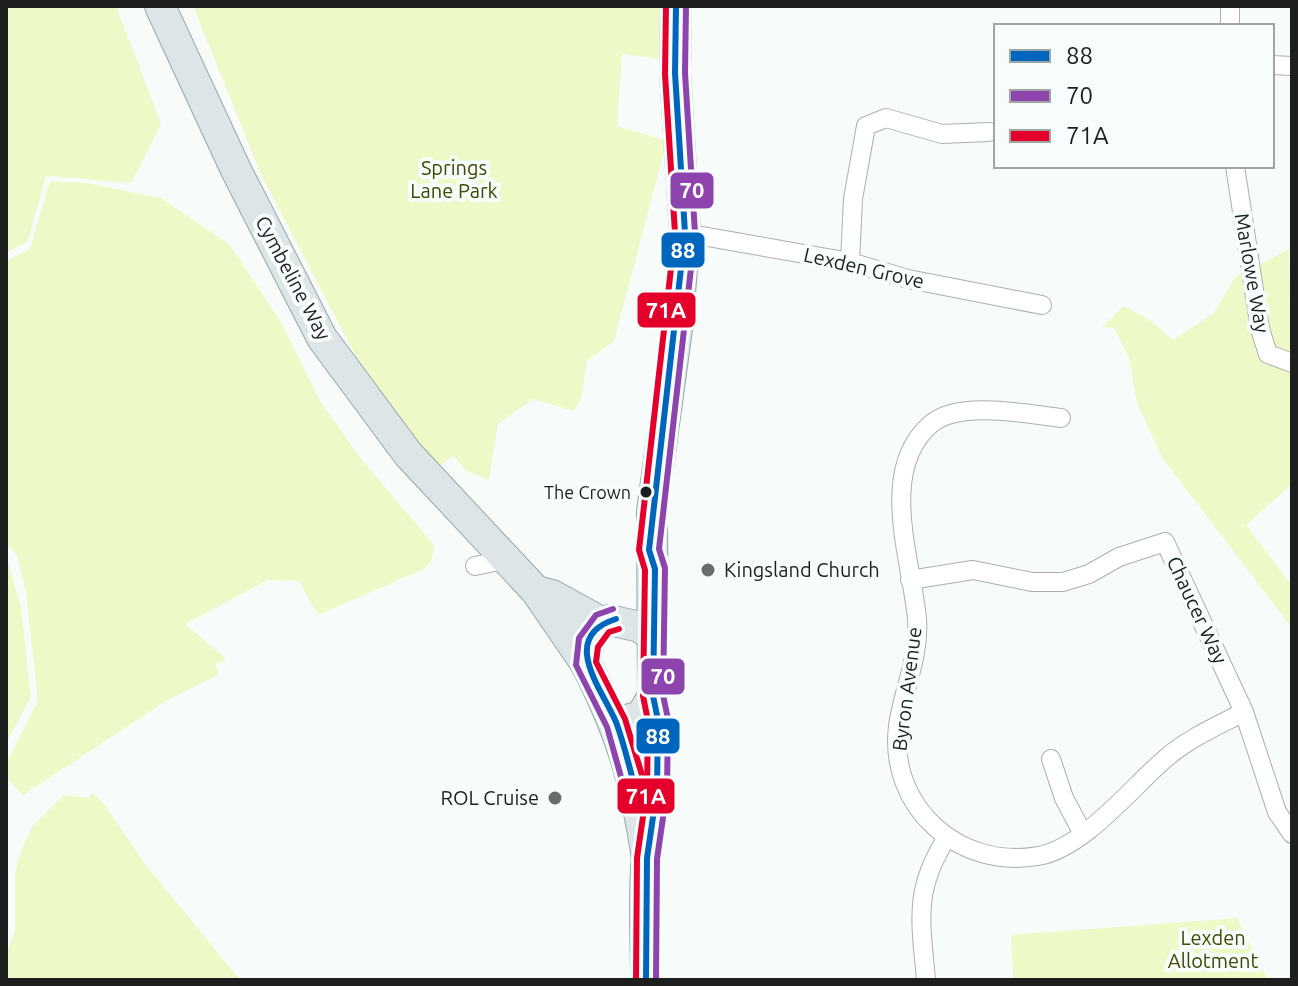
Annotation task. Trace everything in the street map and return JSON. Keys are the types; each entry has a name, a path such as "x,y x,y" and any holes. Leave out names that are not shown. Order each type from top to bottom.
{"main road":[{"name":"Cymbeline Way","path":"160,6 236,170 322,338 490,563 536,591 609,621 640,627 653,637"},
{"path":"586,664 588,643 632,602 649,550 685,233 675,73 676,6"},
{"path":"646,980 647,858 657,790 658,720 653,696 655,569 649,550"},
{"name":"Cymbeline Way","path":"536,591 586,664 616,723 636,791 647,858"},
{"path":"616,723 641,716 653,696"}],"street":[{"path":"850,262 853,199 866,126 886,118 942,134 989,132"},
{"name":"Marlowe Way","path":"1235,168 1260,329 1268,354 1292,363"},
{"name":"Lexden Grove","path":"685,233 850,262 908,279 1042,305"},
{"name":"Byron Avenue","path":"1061,418 957,412 933,422 913,443 902,508 917,620 916,644 898,726 897,758 911,798 946,839 996,857 1018,859 1042,855 1083,834 1168,756 1244,712"},
{"name":"Chaucer Way","path":"910,580 973,570 1032,582 1063,582 1089,574 1119,557 1165,542 1244,712 1277,812 1292,834"},
{"path":"1051,759 1064,798 1083,834"},
{"path":"926,980 922,891 928,867 946,839"}],"green space":[{"path":"6,6 116,6 161,124 131,183 46,176 28,241 6,253"},
{"name":"Springs Lane Park","path":"193,6 667,6 662,59 622,54 617,126 667,141 614,341 587,361 581,399 574,411 533,399 498,424 489,480 465,470 454,456 436,468 376,395 262,177"},
{"path":"50,181 87,183 161,198 230,245 282,324 320,401 362,460 434,545 432,560 424,569 318,615 299,581 268,580 185,624 226,659 216,664 218,675 166,701 23,795 7,779 6,764 38,701 26,593 17,555 6,544 6,261 30,249"},
{"path":"1289,249 1292,484 1246,525 1292,586 1292,628 1163,459 1137,403 1129,358 1114,328 1102,327 1124,306 1148,319 1173,340 1214,313 1235,277"},
{"path":"6,555 21,607 31,697 6,743"},
{"path":"92,793 104,804 145,864 240,980 6,980 6,953 15,932 15,873 20,853 32,827 64,795 89,798"},
{"name":"Lexden Allotment","path":"1237,918 1268,980 1013,980 1011,935"}],"transit line":[{"name":"71A","path":"636,980 637,858 647,789 648,721 643,696 645,570 639,550 675,233 665,74 666,6"},
{"name":"88","path":"646,980 647,858 657,790 658,720 653,696 655,569 649,550 685,233 675,73 676,6"},
{"name":"70","path":"656,980 657,859 667,790 668,719 663,695 665,568 659,549 695,233 685,73 686,6"},
{"name":"70","path":"613,609 596,615 579,638 576,665 607,727 625,791"},
{"name":"88","path":"616,619 599,627 590,638 587,651 595,680 619,730 635,788"},
{"name":"71A","path":"619,629 609,632 598,647 596,662 625,719 645,785"}],"place":[{"name":"The Crown","path":"646,492"},
{"name":"Kingsland Church","path":"708,570"},
{"name":"ROL Cruise","path":"555,798"}]}
